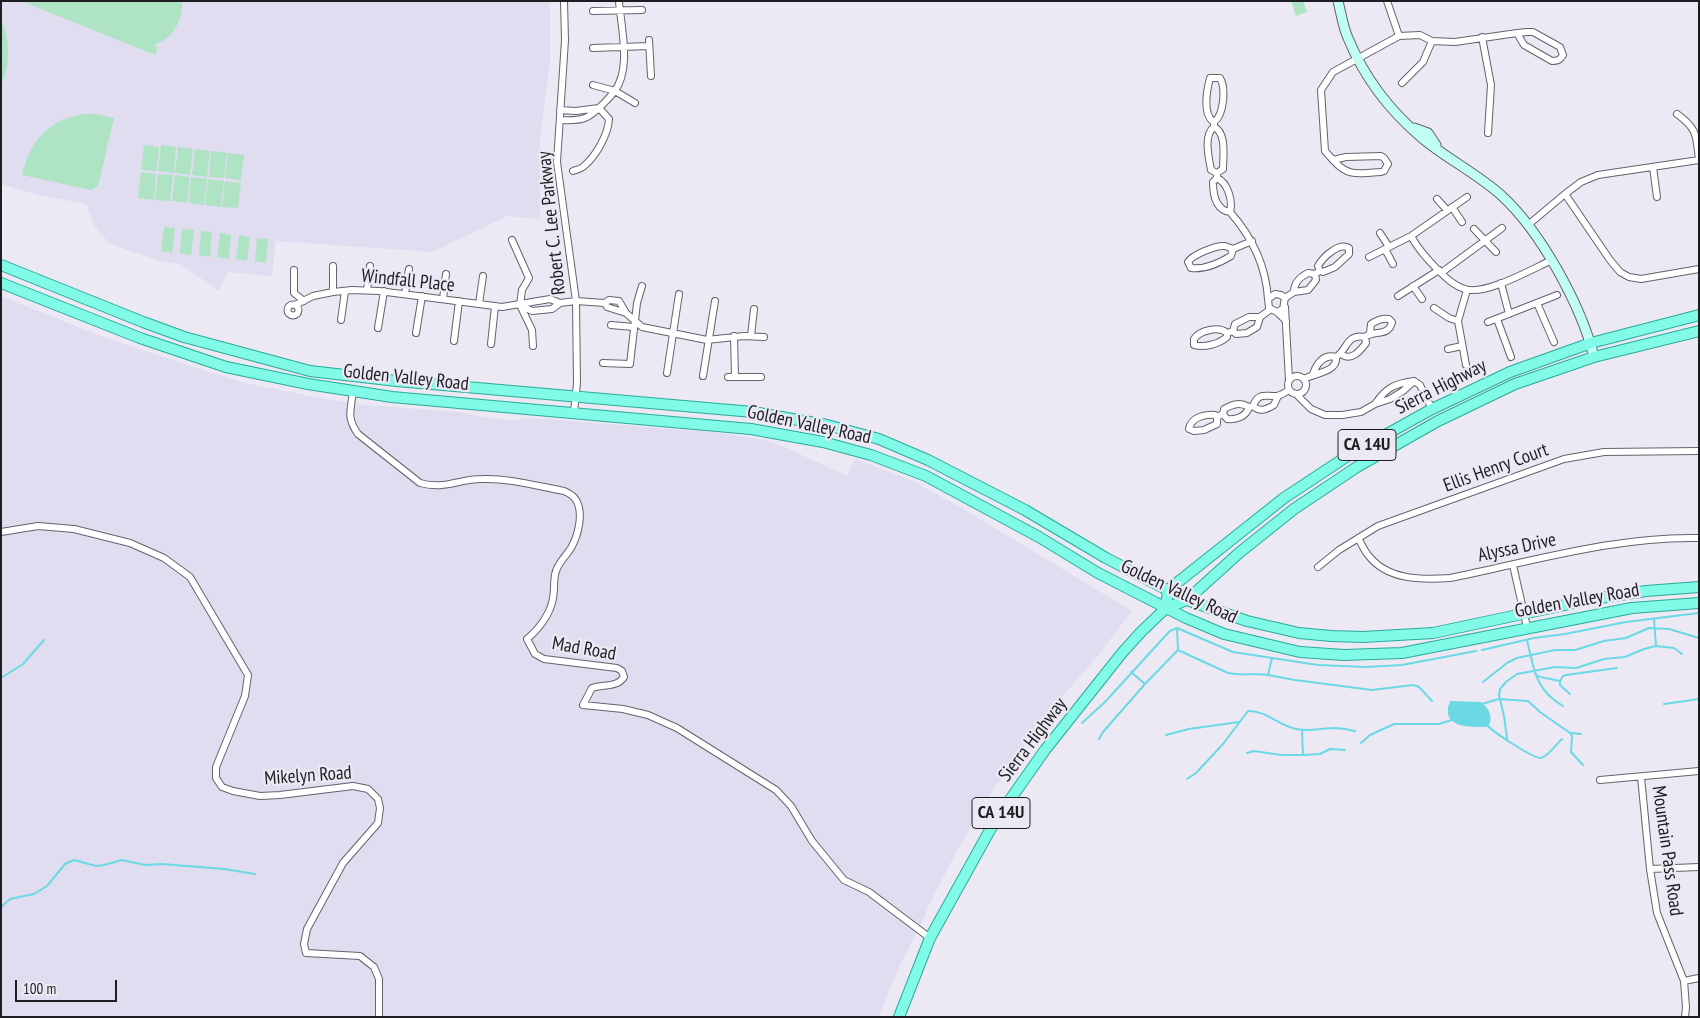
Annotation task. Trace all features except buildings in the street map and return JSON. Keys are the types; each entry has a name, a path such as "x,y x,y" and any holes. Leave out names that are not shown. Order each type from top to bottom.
{"main road":[{"name":"Golden Valley Road","path":"1,265 184,337 310,371 397,381 753,412 827,425 879,439 928,460 1016,505 1106,558 1187,600 1247,621 1299,632 1339,637 1383,637 1433,633 1593,599 1646,591 1699,587"},
{"name":"Golden Valley Road","path":"1,283 140,338 226,367 308,384 392,396 751,429 823,442 871,455 926,476 1031,533 1098,573 1186,618 1224,634 1300,652 1344,655 1402,653 1526,627 1632,608 1699,603"},
{"name":"Sierra Highway","path":"1168,590 1284,498 1350,455 1432,409 1510,372 1591,343 1699,315"},
{"name":"Sierra Highway","path":"899,1017 930,938 995,821 1045,750 1122,653 1140,632 1166,608 1187,600 1238,553 1294,509 1357,467 1438,421 1507,388 1594,356 1699,331"},
{"path":"1166,608 1168,590"}],"street":[{"name":"Robert C. Lee Parkway","path":"564,1 566,40 557,162 576,301 576,396 574,412"},
{"path":"560,120 578,121 586,119 615,91 621,78 624,46 619,1"},
{"path":"1338,1 1347,37 1369,80 1386,102 1409,126 1428,133 1439,150 1502,196 1528,225 1552,260 1568,290 1591,343 1594,356"},
{"path":"1387,1 1399,36"},
{"path":"593,11 642,10"},
{"path":"1333,160 1346,157 1381,156 1388,164 1384,171 1381,172 1350,173 1341,169 1333,160 1325,151 1321,90 1333,72 1399,36 1420,35 1432,41 1455,42 1482,37 1533,32 1560,47 1563,55 1557,61 1552,61 1524,45 1517,34"},
{"path":"1482,37 1492,85 1488,133"},
{"path":"1402,82 1424,62 1432,41"},
{"path":"593,48 649,43 651,76"},
{"path":"1230,212 1231,200 1227,188 1222,180 1217,175 1211,170 1208,135 1210,129 1214,124 1219,118 1222,110 1222,86 1220,78 1210,78 1208,85 1208,115 1210,120 1214,124 1220,131 1222,140 1223,169 1217,175 1213,182 1219,208 1230,212 1252,241 1262,267 1267,287 1268,303 1286,321"},
{"path":"592,86 615,91 635,103"},
{"path":"560,110 576,111 599,108"},
{"path":"573,171 583,167 603,140 608,129 609,119 599,108"},
{"path":"1528,225 1581,182 1598,175 1699,160 1693,128 1689,122 1677,114"},
{"path":"1653,166 1657,196"},
{"path":"1565,194 1620,272 1630,277 1641,279 1699,268"},
{"path":"1369,257 1411,236 1467,197"},
{"path":"1437,199 1462,222"},
{"path":"1398,296 1440,272 1502,228"},
{"path":"1474,229 1484,242 1496,252"},
{"path":"1380,233 1393,264"},
{"path":"1411,236 1419,250 1440,272 1456,285 1467,290 1476,291 1490,288 1552,260"},
{"path":"512,240 529,278 522,290 520,304 532,330 533,346"},
{"path":"1233,249 1232,256 1210,265 1195,269 1188,262 1195,255 1218,247 1224,246 1233,249 1252,241"},
{"path":"1285,298 1294,292 1308,290 1316,280 1318,272 1318,266 1323,259 1341,246 1349,248 1350,254 1335,267 1323,272 1318,272 1308,273 1303,276 1296,282 1294,292"},
{"path":"332,292 333,266"},
{"path":"367,290 370,266"},
{"path":"405,294 409,269"},
{"path":"294,270 294,292 304,301"},
{"path":"443,299 446,274"},
{"path":"479,304 483,276"},
{"path":"1501,283 1509,314"},
{"path":"603,363 630,364 637,303 642,286"},
{"path":"1413,286 1422,299"},
{"path":"1267,287 1275,294 1285,298"},
{"name":"Windfall Place","path":"295,305 313,296 332,292 367,290 495,306 520,304 532,311 552,309 560,304 576,301 605,303"},
{"path":"1466,365 1458,321 1467,290"},
{"path":"342,320 345,291"},
{"path":"378,328 384,291"},
{"path":"666,373 679,294"},
{"path":"1268,299 1275,294"},
{"path":"1488,322 1557,295"},
{"path":"416,333 422,296"},
{"path":"1285,298 1289,390"},
{"path":"626,313 608,307 605,303 609,300 619,301 634,324"},
{"path":"454,341 459,301"},
{"path":"703,376 715,301"},
{"path":"1537,303 1554,342"},
{"path":"491,344 495,306"},
{"path":"1260,317 1257,327 1252,331 1236,334 1230,332 1218,329 1199,334 1194,339 1194,344 1201,346 1220,341 1227,337 1230,332 1235,324 1239,321 1249,317 1260,317 1285,307"},
{"path":"1434,308 1449,318 1458,321"},
{"path":"751,336 754,309"},
{"path":"1496,318 1511,357"},
{"path":"611,326 634,324 672,334 709,339 734,336 764,337"},
{"path":"1289,380 1293,377 1301,378 1321,373 1334,366 1338,356 1346,343 1354,338 1367,335 1366,343 1356,354 1349,358 1338,356 1330,356 1321,360 1313,374"},
{"path":"734,336 731,377 761,377"},
{"path":"1448,349 1462,346"},
{"path":"1289,362 1306,386 1304,390 1305,401"},
{"path":"1289,390 1305,401 1311,409 1325,415 1342,415 1361,412 1375,404 1390,399 1404,391 1414,381 1420,385 1432,409"},
{"path":"1278,396 1274,405 1266,410 1261,410 1251,407 1243,404 1236,404 1224,409 1220,416 1227,419 1237,418 1246,413 1251,407 1258,398 1266,395 1278,396 1289,390"},
{"path":"1296,394 1304,390"},
{"name":"Mad Road","path":"353,391 350,418 351,424 358,434 420,483 431,486 444,486 468,480 493,479 564,491 572,495 579,508 576,537 556,572 550,610 535,632 527,639 535,654 544,658 617,668 622,671 624,677 621,682 614,685 602,684 592,688 582,705 623,709 648,716 677,728 776,790 791,806 812,841 844,880 869,892 930,938"},
{"name":"Ellis Henry Court","path":"1318,567 1378,526 1564,459 1604,452 1699,451"},
{"name":"Mikelyn Road","path":"1,532 38,526 74,529 130,543 164,558 190,577 248,675 245,696 216,767 216,778 222,787 233,792 260,796 305,793 353,786 368,790 378,800 380,808 378,823 343,863 308,929 304,944 306,953 314,955 331,953 360,956 374,967 379,979 379,1017"},
{"name":"Alyssa Drive","path":"1358,538 1368,556 1376,562 1394,573 1412,578 1450,578 1615,544 1661,539 1699,538"},
{"path":"1513,565 1526,627"},
{"path":"1600,780 1699,772"},
{"name":"Mountain Pass Road","path":"1641,776 1650,869 1657,913 1684,981 1685,1017"},
{"path":"1650,869 1699,866"},
{"path":"1684,981 1699,978"}],"shaded area":[{"path":"1,1 550,1 550,62 540,140 540,219 507,216 433,252 276,241 272,276 228,272 219,291 180,264 163,262 110,244 93,225 87,204 38,195 1,184"},
{"path":"1,296 100,336 191,366 245,383 326,399 365,405 460,412 510,420 532,418 723,433 764,440 787,448 847,476 855,459 913,481 965,510 1132,611 1097,657 1048,713 993,790 958,849 930,903 900,965 879,1017 1,1017"}],"green space":[{"path":"21,1 182,1 182,8 176,28 167,38 154,45 158,47 155,55"},
{"path":"1291,1 1303,1 1307,12 1296,16"},
{"path":"1,18 8,44 8,60 1,86"},
{"path":"96,114 114,118 98,186 91,190 22,175 30,152 42,134 50,127 70,117"},
{"path":"144,145 159,147 157,171 141,170"},
{"path":"161,145 176,147 174,173 158,171"},
{"path":"178,147 193,149 190,175 175,173"},
{"path":"195,149 210,151 207,177 192,175"},
{"path":"211,151 227,153 224,178 209,177"},
{"path":"228,153 244,155 241,180 225,178"},
{"path":"141,172 156,174 154,200 138,198"},
{"path":"158,174 173,175 170,201 155,200"},
{"path":"175,175 190,177 187,203 172,201"},
{"path":"191,177 207,179 204,205 189,203"},
{"path":"208,179 224,181 221,207 205,205"},
{"path":"225,181 241,183 238,208 222,207"},
{"path":"164,227 175,228 172,253 161,251"},
{"path":"182,229 194,230 191,255 180,253"},
{"path":"201,231 212,232 210,257 199,255"},
{"path":"220,233 231,235 229,259 217,257"},
{"path":"239,235 250,237 247,261 236,259"},
{"path":"257,238 268,239 266,263 255,261"}],"water":[{"path":"1450,701 1481,702 1490,713 1490,724 1488,727 1469,727 1456,723 1448,715"}],"waterway":[{"path":"1482,650 1534,638 1626,622 1699,613"},
{"path":"1654,619 1656,646 1674,648 1682,654"},
{"path":"1177,628 1178,650 1228,673 1268,675"},
{"path":"1082,723 1105,702 1170,631 1177,628 1233,652 1318,665 1366,667 1402,665 1476,651"},
{"path":"1483,682 1507,663 1517,658 1555,650 1575,650 1604,641 1626,638 1649,628 1669,629 1699,638"},
{"path":"1,678 23,664 44,640"},
{"path":"1527,640 1534,669 1541,686 1554,700 1563,706"},
{"path":"1507,738 1499,695 1500,689 1517,674 1555,667 1576,668 1604,659 1625,657 1656,646"},
{"path":"1145,684 1178,650"},
{"path":"1272,658 1268,675 1372,690 1413,685 1419,687 1432,701"},
{"path":"1535,674 1540,677 1560,681 1566,675 1617,668"},
{"path":"1099,739 1145,684 1131,672"},
{"path":"1560,681 1560,685 1570,694"},
{"path":"1482,704 1499,699 1528,701 1570,733 1572,736 1571,752 1583,765"},
{"path":"1664,704 1699,699"},
{"path":"1187,779 1196,773 1223,744 1248,711 1266,715 1296,729 1338,728 1355,731"},
{"path":"1361,743 1370,735 1394,724 1439,724 1452,720"},
{"path":"1166,735 1189,729 1239,722"},
{"path":"1487,725 1530,754 1541,758 1550,752 1562,739"},
{"path":"1247,753 1254,751 1281,755 1303,755 1302,730"},
{"path":"1571,733 1581,734"},
{"path":"1304,755 1320,754 1330,749 1345,750"},
{"path":"1,907 10,899 34,894 47,886 65,864 74,860 96,866 122,860 145,865 162,864 224,869 255,874"}]}
